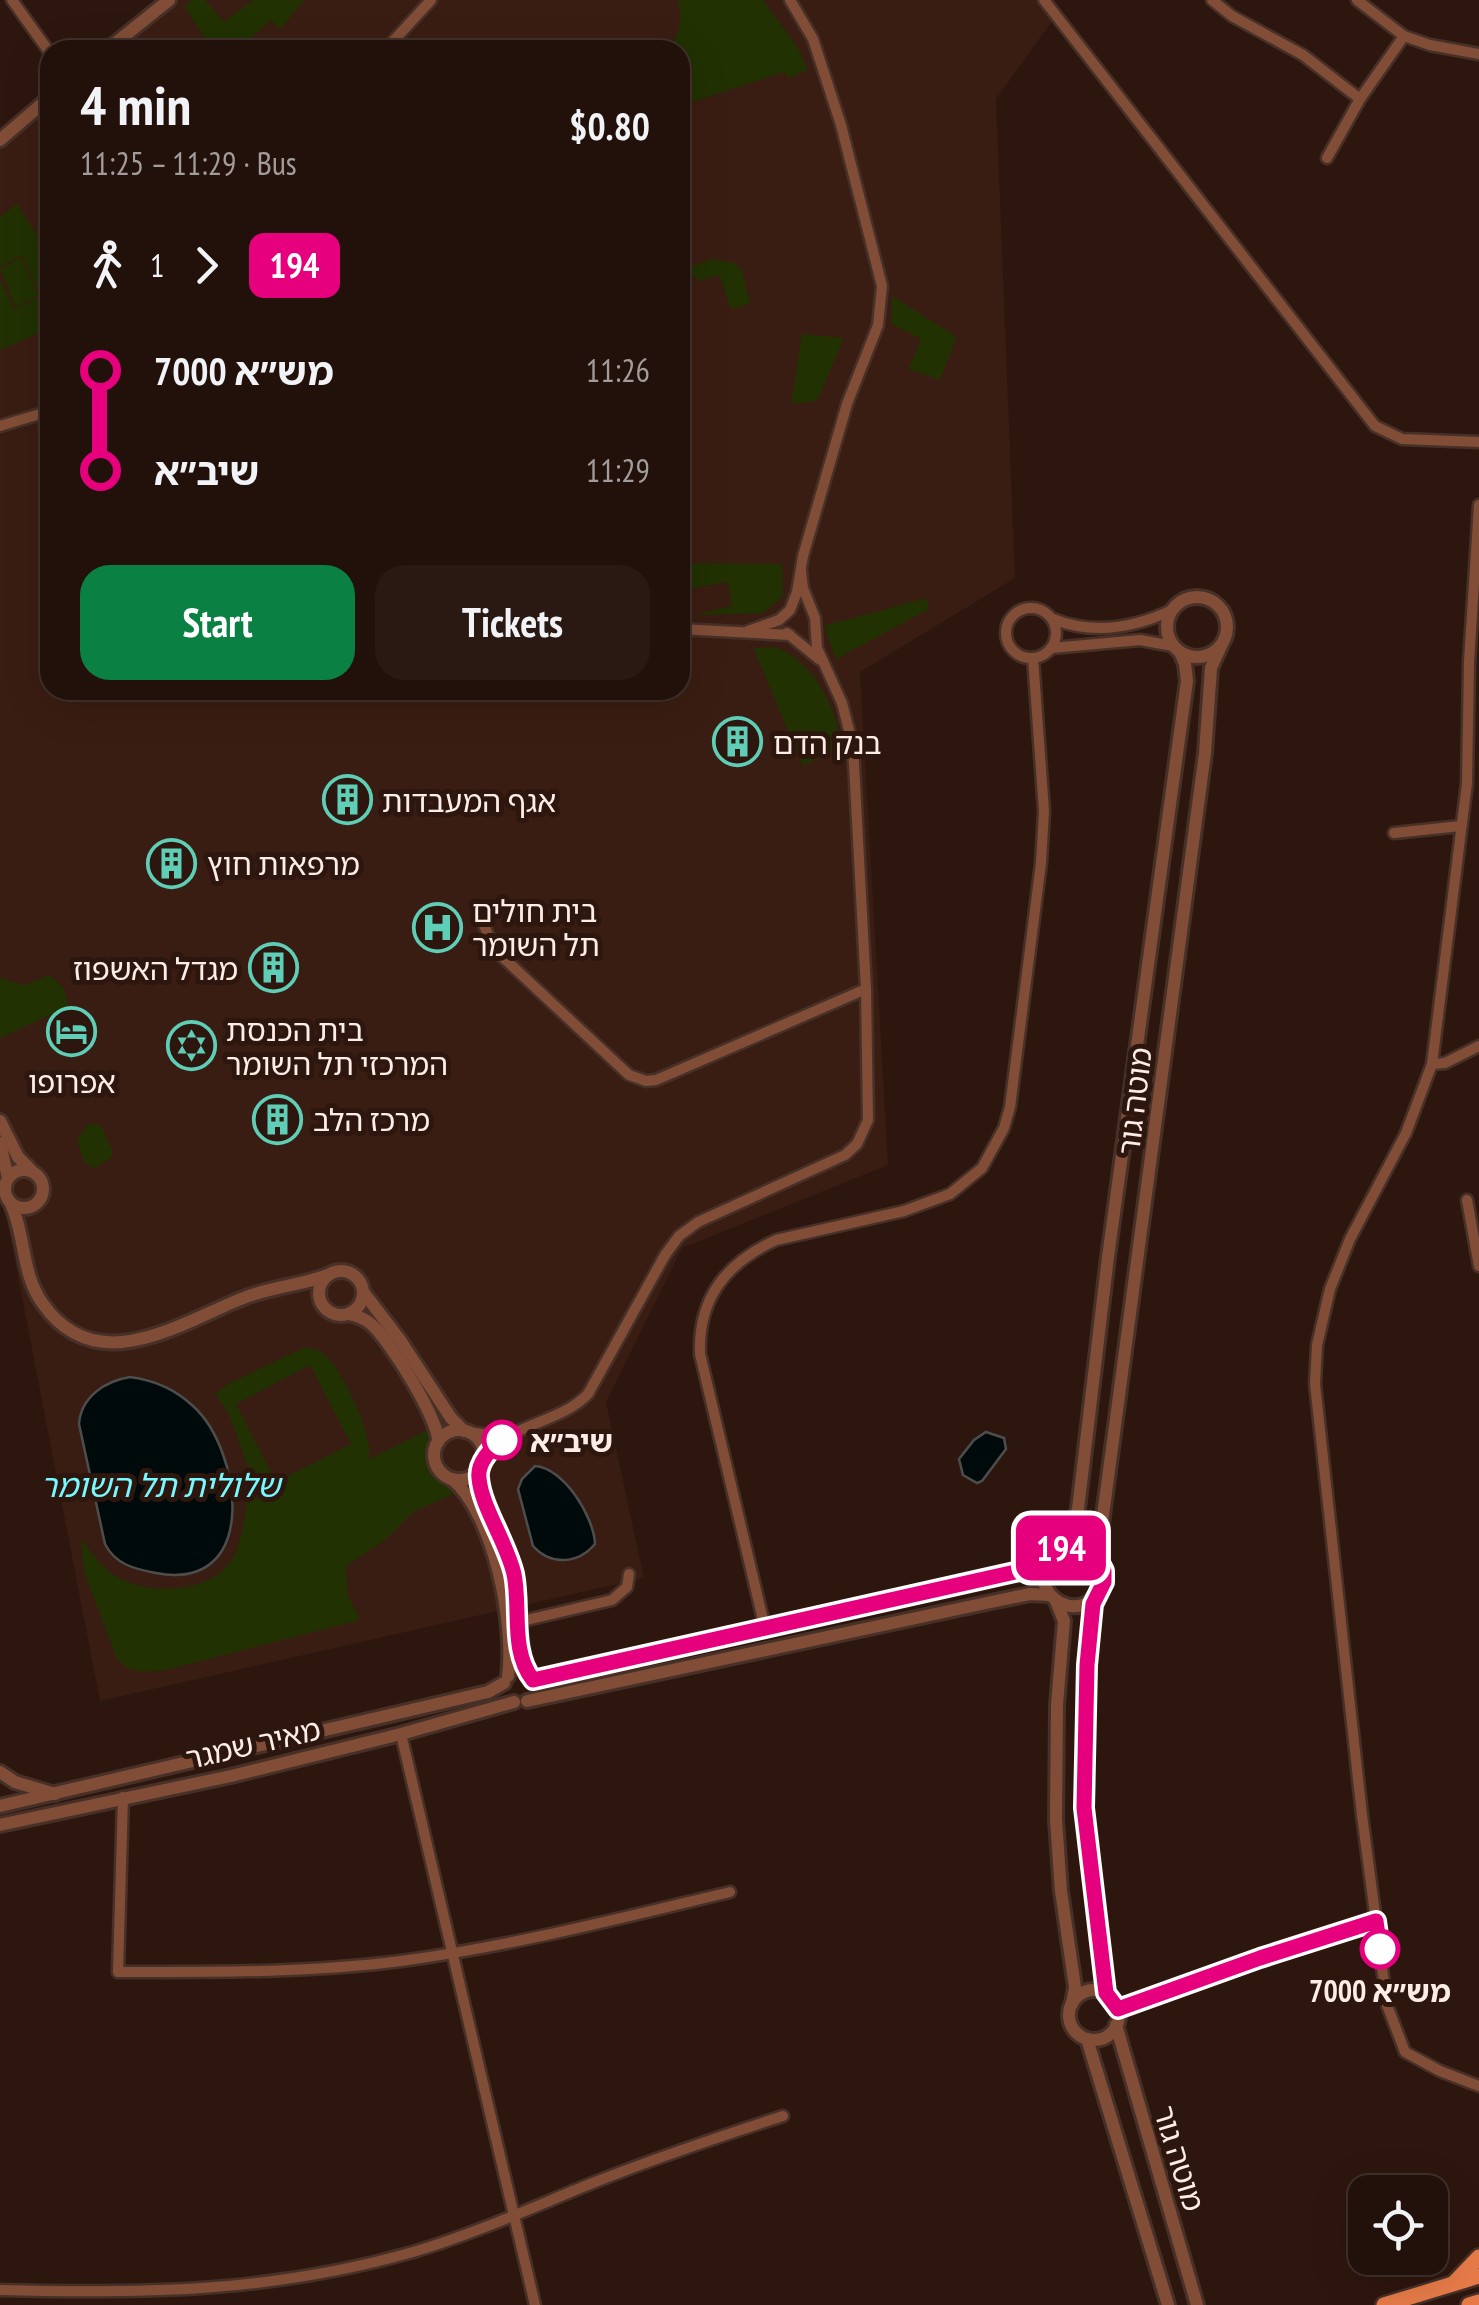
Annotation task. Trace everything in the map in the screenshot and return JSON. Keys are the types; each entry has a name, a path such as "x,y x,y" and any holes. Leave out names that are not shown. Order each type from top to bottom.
{"main road":[{"path":"1452,2284 1479,2257"},
{"path":"1384,2305 1479,2276"},
{"path":"1470,2305 1479,2302"}],"street":[{"path":"12,0 41,40"},
{"path":"394,40 430,0"},
{"path":"790,0 813,39 832,97 882,286 878,325 847,404 784,627 821,660"},
{"path":"1044,0 1376,426 1402,439 1479,442"},
{"path":"1212,0 1232,16 1303,55 1360,100"},
{"path":"1358,0 1404,36 1479,54"},
{"path":"118,40 160,3"},
{"path":"1327,158 1360,100 1404,36"},
{"path":"0,140 40,106"},
{"path":"0,426 40,414"},
{"path":"1479,505 1469,662 1467,783 1432,1064 1406,1133 1330,1289 1317,1345 1315,1384 1387,2006 1406,2052 1479,2086"},
{"path":"452,1479 469,1478 498,1443 570,1408 588,1394 666,1255 690,1228 831,1163 857,1144 868,1120 866,989 851,733 814,638 816,625 802,588 801,571"},
{"name":"מוטה גור","path":"1052,1554 1071,1530 1078,1509 1110,1240 1187,681 1186,664 1166,624 1172,610 1186,598 1196,596 1215,602 1228,623 1227,634 1211,668 1205,753 1102,1523 1102,1564"},
{"path":"748,631 771,625 798,606 812,612"},
{"path":"1172,610 1142,622 1087,629 1030,608 1020,611 1009,622 1006,633 1018,655 1033,658 1064,644 1140,640 1200,658 1221,646"},
{"path":"1052,618 1057,634 1052,648"},
{"path":"690,629 794,636 810,634 816,625"},
{"path":"1469,662 1479,646"},
{"path":"765,1628 700,1354 703,1313 720,1280 754,1250 776,1240 929,1204 967,1182 995,1149 1010,1107 1041,863 1044,811 1033,658"},
{"path":"1394,834 1461,826"},
{"path":"484,925 494,949 629,1075 646,1081 866,989"},
{"path":"1432,1064 1446,1062 1479,1046"},
{"path":"0,1122 18,1157 44,1185 42,1198 28,1224 25,1258"},
{"path":"0,1144 8,1178 5,1190 18,1220 32,1284 49,1312 80,1334 109,1341 154,1338 240,1299 340,1270 352,1273 361,1282 364,1294 451,1418 466,1431 482,1446 482,1490 510,1556 521,1654 534,1694 520,1701 504,1692 510,1650 498,1564 466,1495 436,1465 434,1449 449,1432 466,1431 489,1435 516,1431"},
{"path":"8,1178 19,1170 32,1171"},
{"path":"10,1202 27,1208 42,1198"},
{"path":"1466,1200 1479,1266"},
{"path":"320,1302 319,1287 328,1275"},
{"path":"286,1287 309,1292 331,1313 365,1319 382,1337 431,1412 438,1442"},
{"path":"349,1314 360,1306 364,1294"},
{"path":"506,1680 518,1672 531,1677 1024,1570 1065,1546 1086,1547 1102,1564 1104,1582 1096,1596 1087,1665 1084,1808 1106,1993 1118,2009 1116,2026 1106,2037 1087,2038 1071,2024 1075,1986 1060,1892 1056,1820 1057,1705 1064,1621 1042,1577 1052,1554"},
{"path":"518,1622 612,1600 628,1587 630,1574"},
{"name":"מאיר שמגר","path":"0,1825 232,1776 520,1701 1030,1594 1053,1598"},
{"path":"1053,1598 1074,1606 1096,1596"},
{"name":"מאיר שמגר","path":"0,1806 488,1692 506,1680"},
{"path":"401,1734 535,2305"},
{"path":"226,1753 232,1776"},
{"path":"0,1772 16,1782 58,1795"},
{"path":"123,1796 118,1972 292,1971 452,1953 558,1933 730,1892"},
{"path":"1118,2009 1376,1921"},
{"path":"1072,2004 1086,1991 1106,1993"},
{"name":"מוטה גור","path":"1116,2026 1196,2305"},
{"name":"מוטה גור","path":"1087,2038 1168,2305"},
{"path":"0,2290 98,2299 300,2278 413,2252 697,2144 782,2116"}],"shaded area":[{"name":"בית חולים תל השומר","path":"172,0 1037,0 1053,20 996,99 1015,578 860,672 888,1165 682,1248 606,1402 644,1578 100,1701 0,1183 0,147 40,112 40,700 690,700 690,40 123,40"}],"green space":[{"path":"192,0 205,0 224,22 253,0 304,0 281,29 271,20 249,40 206,40 184,6"},
{"path":"677,0 763,0 798,48 808,70 788,78 784,72 690,103 690,40 674,40 680,13"},
{"path":"17,204 40,240 40,295 22,256 0,266 0,217"},
{"path":"21,258 39,296 15,307 0,268"},
{"path":"713,259 735,263 742,271 750,304 731,309 719,275 697,281 695,276 690,277 690,267"},
{"path":"0,279 14,309 40,297 40,332 0,350"},
{"path":"892,296 957,337 940,380 909,369 921,339 891,324"},
{"path":"802,334 844,338 817,401 791,404"},
{"path":"690,563 782,564 783,596 763,613 693,615 732,606 728,582 690,588"},
{"path":"926,598 929,609 836,659 824,626"},
{"path":"775,647 802,663 821,688 843,747 803,766 753,648"},
{"path":"49,975 63,987 68,1003 65,1008 0,1038 0,978 24,985"},
{"path":"88,1124 101,1125 113,1152 111,1158 94,1168 84,1162 77,1140"},
{"path":"305,1347 320,1351 334,1365 356,1406 367,1436 369,1459 428,1430 456,1493 414,1511 385,1540 346,1566 348,1595 360,1620 170,1669 135,1670 117,1659 84,1572 81,1539 113,1575 147,1587 195,1585 222,1571 238,1545 247,1499 272,1499 254,1479 231,1420 215,1394","holes":["310,1365 351,1444 276,1482 236,1404"]}],"water":[{"name":"שלולית תל השומר","path":"130,1377 164,1387 186,1400 210,1427 223,1453 231,1483 232,1514 227,1541 213,1562 190,1573 156,1573 133,1567 120,1561 105,1544 79,1424 89,1398 112,1382"},
{"path":"986,1432 1004,1438 1006,1449 977,1483 963,1475 959,1459"},
{"path":"535,1466 556,1475 583,1508 595,1544 581,1556 556,1559 533,1546 518,1489"}],"bus line":[{"name":"194","path":"502,1440 484,1460 479,1480 510,1556 521,1654 533,1680 1024,1570 1065,1546 1086,1547 1101,1561 1104,1571 1104,1582 1093,1604 1087,1665 1084,1808 1106,1993 1118,2009 1376,1921 1380,1949"}],"place":[{"name":"בנק הדם","path":"738,742"},
{"name":"אגף המעבדות","path":"347,800"},
{"name":"מרפאות חוץ","path":"172,863"},
{"name":"בית חולים תל השומר","path":"437,927"},
{"name":"מגדל האשפוז","path":"273,968"},
{"name":"אפרופו","path":"72,1032"},
{"name":"בית הכנסת המרכזי תל השומר","path":"191,1046"},
{"name":"מרכז הלב","path":"278,1119"},
{"name":"שיב״א","path":"502,1440"},
{"name":"מש״א 7000","path":"1380,1949"}]}
